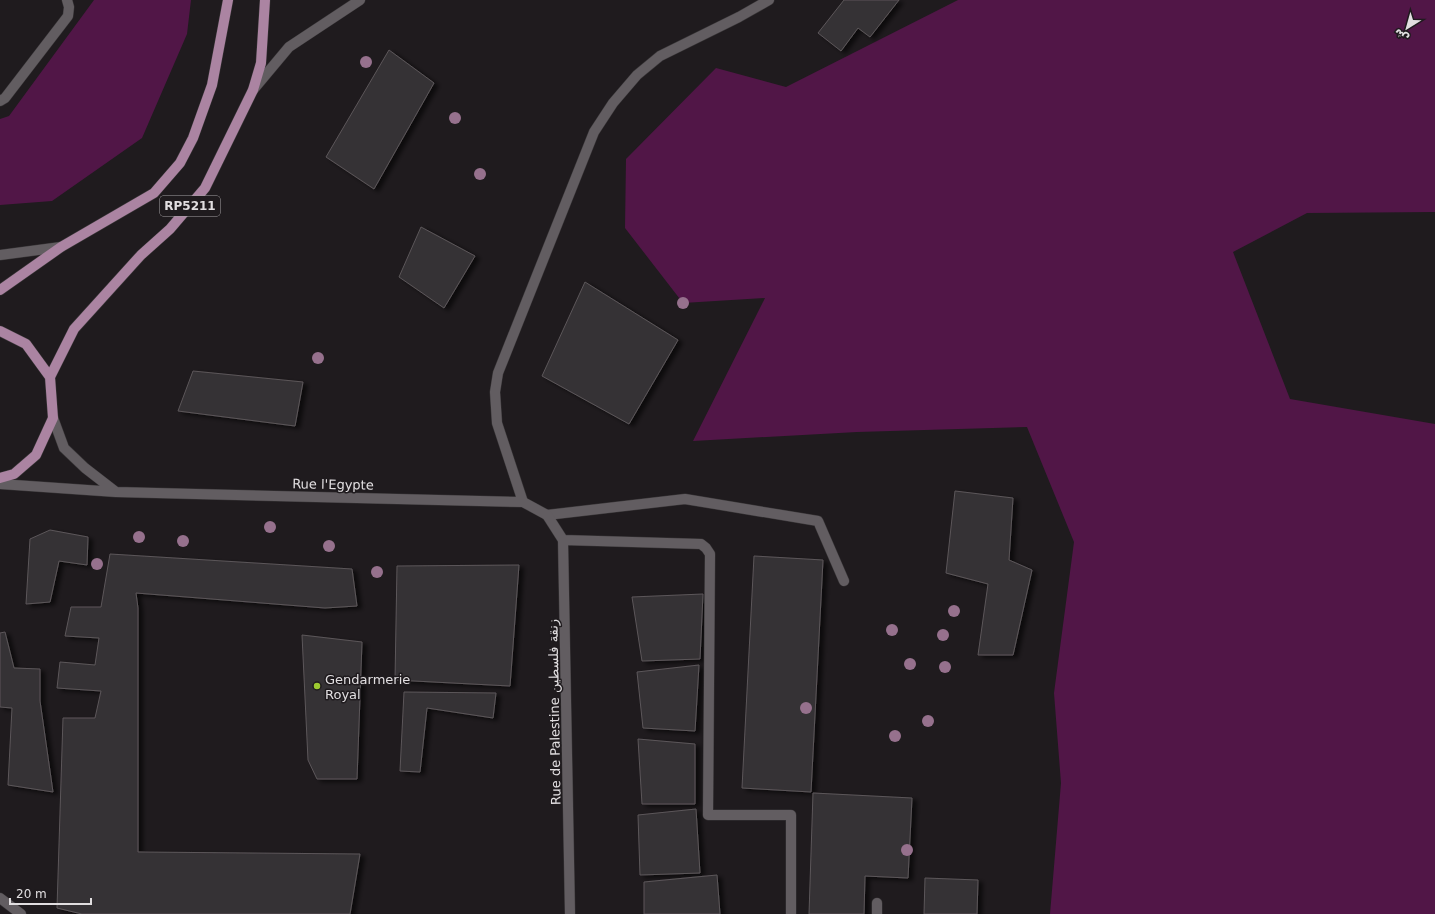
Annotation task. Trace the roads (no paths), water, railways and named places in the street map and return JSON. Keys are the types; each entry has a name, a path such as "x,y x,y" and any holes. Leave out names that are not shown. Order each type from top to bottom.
{"main road":[{"name":"RP5211","path":"0,290 61,248 154,193 180,163 193,138 212,85 228,0"},
{"name":"RP5211","path":"50,377 74,329 141,255 170,229 205,188 253,90 261,63 266,0"},
{"path":"0,331 26,344 50,377 53,418 36,455 14,474 0,478"}],"street":[{"path":"0,101 5,98 68,16 69,7 66,0"},
{"path":"253,90 289,47 360,0"},
{"path":"523,502 497,423 495,392 498,373 594,132 613,103 632,80 660,56 739,17 769,0"},
{"path":"0,255 61,248"},
{"path":"53,418 64,448 85,468 116,492"},
{"name":"Rue l'Egypte","path":"0,484 116,492 523,502 547,515"},
{"path":"791,914 791,815 708,815 710,554 701,544 563,540 547,515 685,499 818,521 844,581"},
{"name":"Rue de Palestine زنقة فلسطين","path":"563,540 570,914"},
{"path":"0,898 21,914"},
{"path":"877,903 877,914"}],"place":[{"name":"Gendarmerie Royal","path":"317,686"}]}
